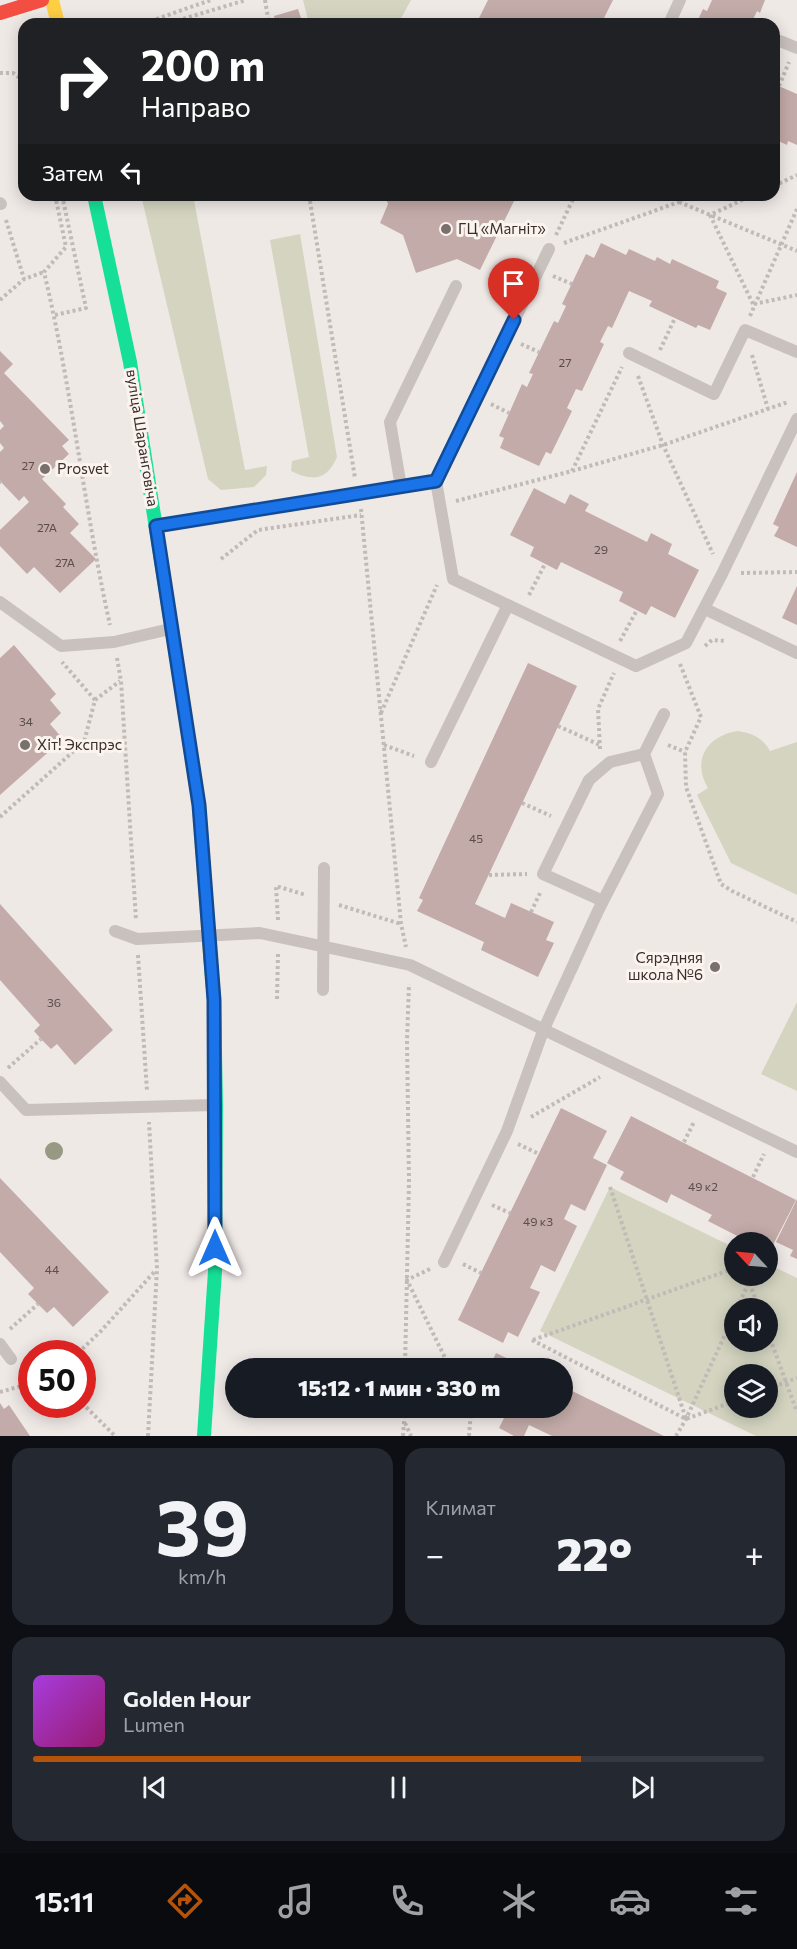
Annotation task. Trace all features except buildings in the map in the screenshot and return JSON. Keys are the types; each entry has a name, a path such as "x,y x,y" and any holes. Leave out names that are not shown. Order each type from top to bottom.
{"main road":[{"path":"0,13 42,0"},
{"path":"52,0 56,18"},
{"name":"вуліца Шаранговіча","path":"95,201 130,362 199,805 214,1000 216,1106 215,1271 204,1436"}],"lane":[{"path":"672,18 680,0"},
{"path":"780,41 796,48"},
{"path":"549,249 436,481 453,579 636,666 686,643 705,609 797,419"},
{"path":"401,487 390,422 456,286"},
{"path":"629,353 654,363 714,394 745,330 797,352"},
{"path":"156,526 436,481"},
{"path":"1,605 61,646 114,642 171,628"},
{"path":"431,762 507,605"},
{"path":"705,609 797,653"},
{"path":"444,1262 507,1131 543,1031 603,902 658,794 645,754 664,714"},
{"path":"603,902 543,874 589,780 610,762 645,754"},
{"path":"323,990 324,868"},
{"path":"115,931 137,939 260,933 410,965 797,1152"},
{"path":"0,1082 26,1110 216,1106"},
{"path":"0,1344 11,1359"}],"path":[{"path":"159,18 211,0"},
{"path":"188,18 246,0"},
{"path":"265,0 268,18"},
{"path":"780,82 796,48"},
{"path":"0,73 13,73 18,77"},
{"path":"780,183 797,175"},
{"path":"55,201 66,247"},
{"path":"55,315 86,308 63,201"},
{"path":"310,201 361,515 401,924 410,965 407,1040 409,1181 405,1358"},
{"path":"549,249 572,201"},
{"path":"710,215 740,201"},
{"path":"549,249 679,202 797,250"},
{"path":"1,203 24,279"},
{"path":"768,408 745,330 753,304 797,209"},
{"path":"710,215 753,304"},
{"path":"0,300 24,279 44,272 66,247 73,245"},
{"path":"44,272 55,315 100,580 120,681 157,1269 148,1436"},
{"path":"753,304 797,295"},
{"path":"654,363 675,318"},
{"path":"629,353 663,445 722,574 797,572"},
{"path":"572,471 629,353"},
{"path":"441,505 663,445 797,399"},
{"path":"221,559 258,530 361,515"},
{"path":"521,612 545,564"},
{"path":"381,714 437,585"},
{"path":"613,655 637,610"},
{"path":"701,650 712,640 723,640 733,645"},
{"path":"61,646 62,664 95,700"},
{"path":"671,667 680,663 701,717 685,752 686,787 721,884 797,922"},
{"path":"610,762 600,750 598,710 615,669"},
{"path":"0,817 84,742 95,700 120,681"},
{"path":"558,726 600,745"},
{"path":"384,746 431,762"},
{"path":"522,803 568,823"},
{"path":"489,875 543,874"},
{"path":"324,900 401,924"},
{"path":"0,1076 41,1039"},
{"path":"507,1131 615,1068 621,1067"},
{"path":"684,1142 702,1107"},
{"path":"753,1178 771,1140"},
{"path":"610,1187 686,1419"},
{"path":"407,1280 444,1262"},
{"path":"92,1340 157,1269"},
{"path":"724,1272 532,1340 686,1419 724,1405"},
{"path":"407,1280 445,1358"},
{"path":"8,1331 39,1304"},
{"path":"676,1436 724,1337"},
{"path":"775,1352 797,1412"},
{"path":"778,1385 797,1378"},
{"path":"0,1392 18,1387"},
{"path":"96,1417 115,1436"},
{"path":"403,1436 404,1418"},
{"path":"469,1436 470,1418"},
{"path":"404,1423 411,1436"}],"green space":[{"path":"303,0 411,0 401,18 308,18"},
{"path":"142,201 194,201 245,470 267,466 266,475 254,487 221,490 208,479"},
{"path":"300,234 337,457 329,470 319,477 306,477 291,471 292,461 309,457 270,240"},
{"path":"738,731 757,737 770,751 797,742 797,895 731,863 697,795 708,788 701,768 705,750 718,738"},
{"path":"797,1002 797,1091 761,1074"},
{"path":"610,1187 724,1243 724,1286 778,1286 778,1269 797,1278 797,1436 756,1436 540,1331"}],"traffic: fast":[{"path":"95,201 130,362 176,656"},
{"path":"204,1436 215,1271 216,1105 214,1000 210,954"}],"traffic: slow":[{"path":"52,0 56,18"},
{"path":"176,656 199,805 210,954"}],"traffic: jam":[{"path":"0,13 42,0"}],"place":[{"name":"ГЦ «Магніт»","path":"446,229"},
{"name":"Prosvet","path":"45,469"},
{"name":"Хіт! Экспрэс","path":"25,745"},
{"name":"Сярэдняя школа №6","path":"715,967"}],"route":[{"path":"215,1248 214,1000 199,805 156,526 436,481 514,320"}]}
